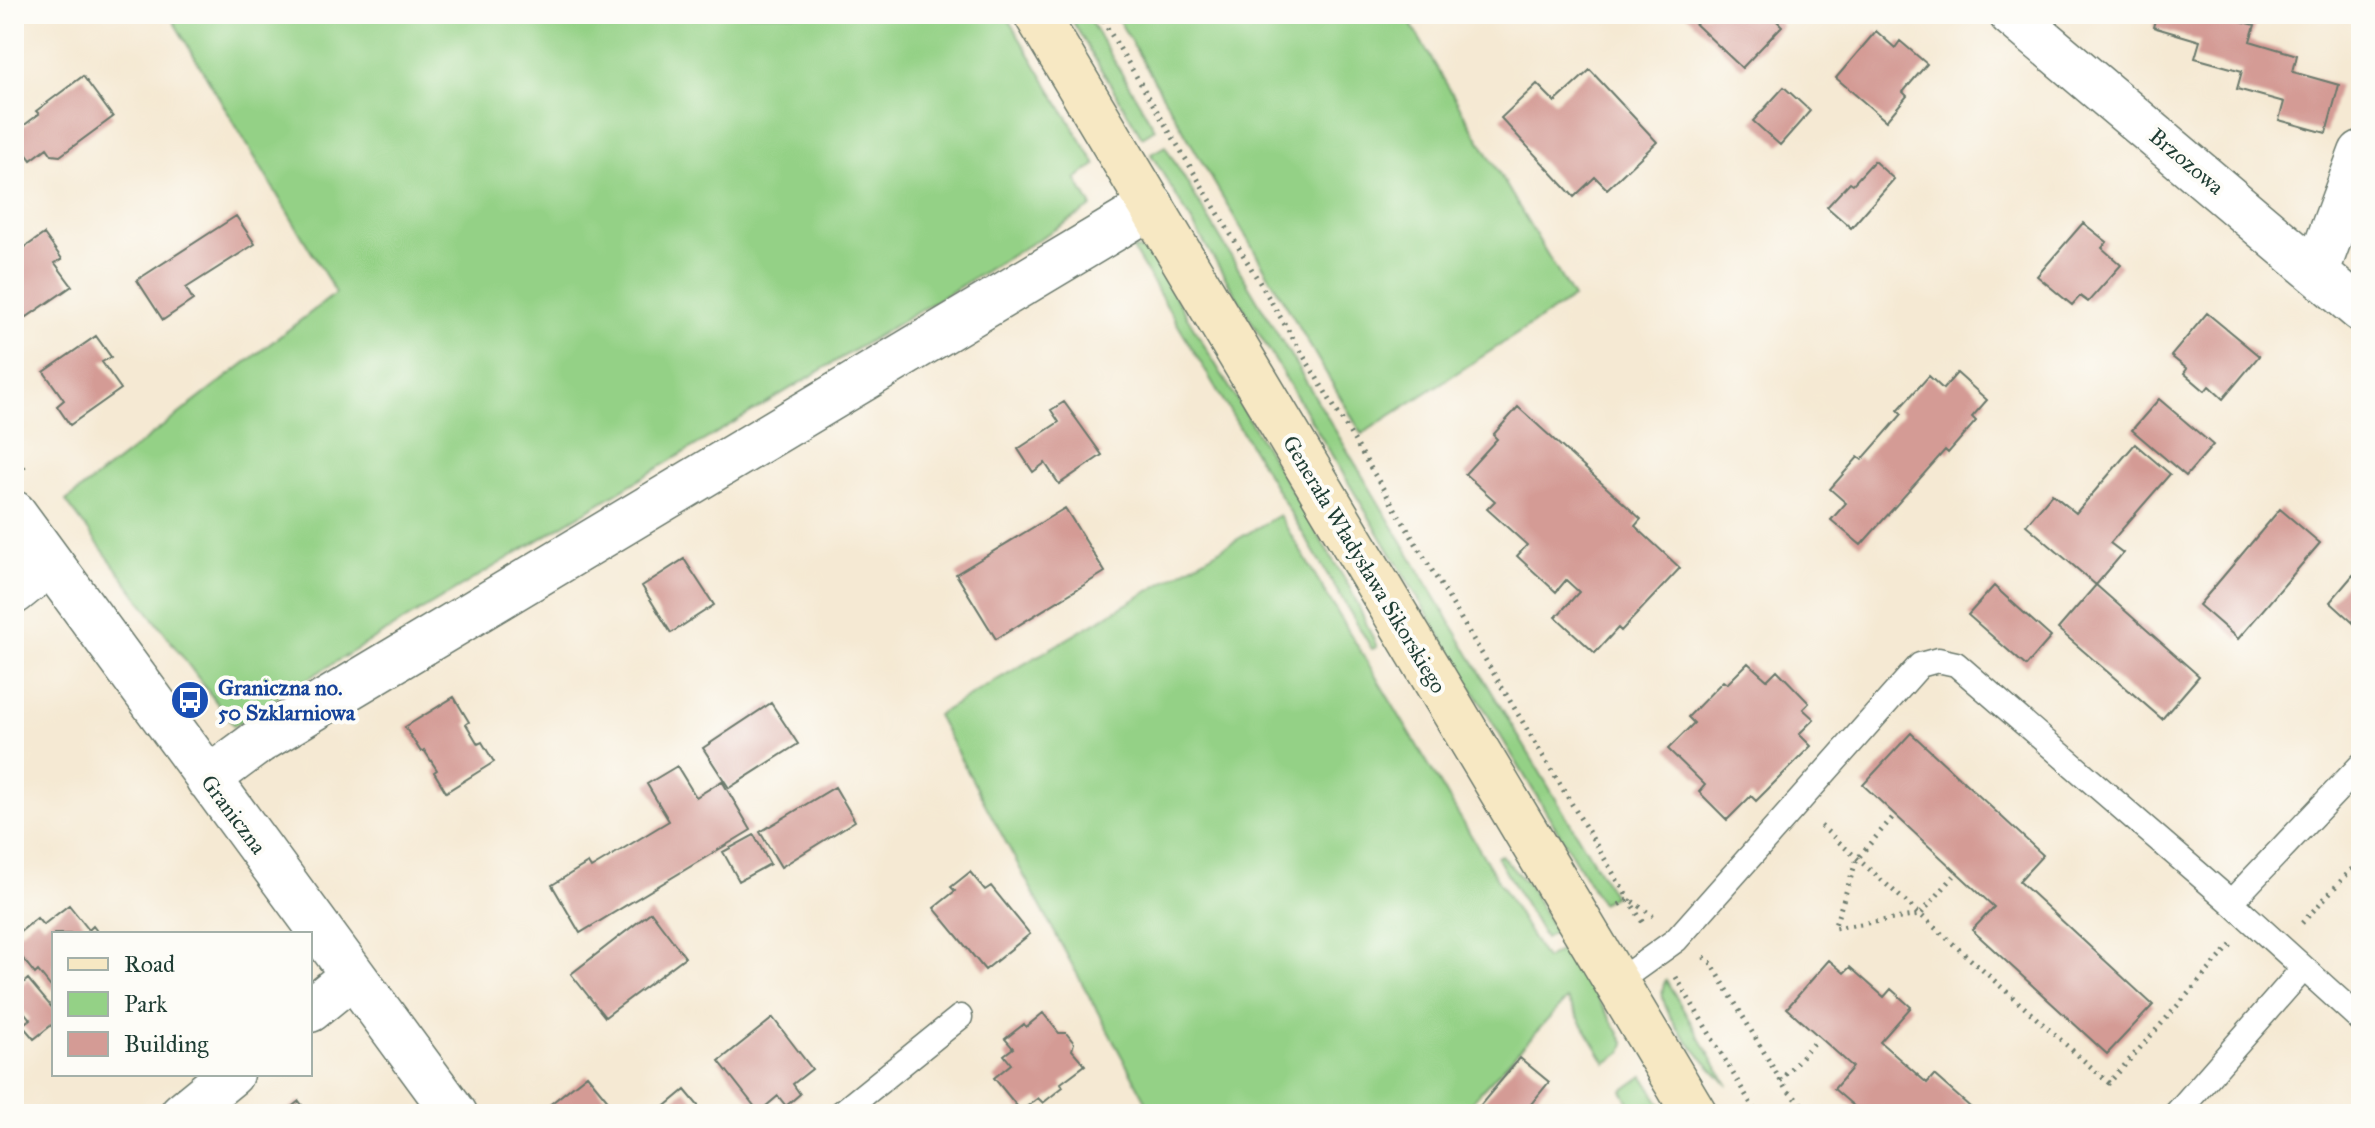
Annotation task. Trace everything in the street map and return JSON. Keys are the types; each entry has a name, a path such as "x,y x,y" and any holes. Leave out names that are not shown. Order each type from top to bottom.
{"street":[{"name":"Generała Władysława Sikorskiego","path":"1036,14 1695,1114"},
{"name":"Brzozowa","path":"2011,14 2361,310"},
{"path":"2317,271 2361,153"},
{"path":"208,779 258,742 1152,206"},
{"name":"Graniczna","path":"14,513 455,1114"},
{"path":"14,592 50,563"},
{"path":"312,1008 353,975"},
{"path":"182,1114 229,1076"}],"lane":[{"path":"1616,983 1681,935 1920,665 1938,660 1956,664 2231,902 2361,1020"},
{"path":"2231,902 2361,765"},
{"path":"2176,1114 2303,969"},
{"path":"840,1114 960,1017"}],"path":[{"path":"1099,14 1644,924"},
{"path":"1796,805 2109,1083 2237,937"},
{"path":"1892,818 1857,859 1834,928 1920,915 1954,876"},
{"path":"2299,926 2361,859"},
{"path":"1629,899 1681,935 1712,964 1780,1081 1812,1114"},
{"path":"1671,967 1757,1114"},
{"path":"1780,1081 1815,1041"}],"green space":[{"path":"169,14 1005,14 1096,165 1076,179 1092,207 234,726 66,501 336,293"},
{"path":"1068,14 1086,14 1155,129 1142,137"},
{"path":"1115,14 1405,14 1573,298 1362,434"},
{"path":"1165,146 1614,896 1601,903 1151,154"},
{"path":"1132,248 1150,255 1351,590 1377,647 1372,649"},
{"path":"1279,515 1545,959 1566,947 1625,1043 1622,1052 1606,1063 1567,999 1460,1114 1153,1114 937,715"},
{"path":"1501,855 1528,885 1555,931 1545,938 1497,857"},
{"path":"1666,980 1728,1086 1695,1051 1673,1020 1662,992"},
{"path":"1643,1076 1667,1114 1636,1114 1622,1091"}],"building":[{"path":"1685,14 1778,14 1774,18 1782,26 1742,68"},
{"path":"2157,14 2216,14 2255,25 2250,41 2297,55 2293,72 2339,85 2326,133 2279,120 2284,102 2237,89 2242,71 2195,58 2200,41 2153,27"},
{"path":"1876,31 1895,48 1900,41 1927,64 1903,92 1907,96 1886,121 1836,78"},
{"path":"1590,70 1657,142 1607,189 1595,177 1574,197 1501,118 1537,84 1555,102"},
{"path":"83,76 113,117 60,156 52,155 47,148 31,160 14,133 39,114 36,111"},
{"path":"1784,87 1810,111 1780,145 1753,121"},
{"path":"1874,161 1894,179 1851,228 1827,207"},
{"path":"236,216 255,244 186,288 193,300 163,320 137,280"},
{"path":"2083,223 2107,242 2102,248 2121,265 2088,302 2080,296 2072,305 2037,276"},
{"path":"44,234 62,259 55,263 72,286 21,321 14,311 14,255"},
{"path":"2207,313 2259,356 2223,399 2209,386 2205,391 2184,373 2187,369 2171,356"},
{"path":"96,336 111,357 102,362 121,389 70,425 57,406 64,400 44,372"},
{"path":"1957,373 1987,400 1972,417 1976,421 1948,453 1945,450 1861,545 1831,520 1846,503 1830,489 1858,457 1862,460 1902,414 1898,410 1929,376 1943,389"},
{"path":"2159,399 2213,445 2186,476 2132,430"},
{"path":"1064,402 1102,455 1059,484 1045,463 1033,472 1018,449 1059,422 1051,410"},
{"path":"1518,407 1641,519 1635,526 1680,568 1621,631 1618,628 1595,653 1556,617 1579,592 1566,580 1556,592 1517,556 1527,545 1487,509 1495,501 1465,474 1497,439 1493,435"},
{"path":"2135,444 2170,474 2110,543 2123,553 2096,585 2026,525 2052,494 2076,513"},
{"path":"1065,508 1105,572 996,639 956,574"},
{"path":"2280,509 2320,543 2238,639 2199,605"},
{"path":"684,559 714,605 671,633 642,586"},
{"path":"2353,575 2361,582 2361,630 2330,602"},
{"path":"2096,585 2199,676 2162,719 2058,629"},
{"path":"1994,586 2051,637 2026,666 1968,615"},
{"path":"1748,663 1767,680 1777,670 1809,703 1803,709 1814,719 1799,734 1811,746 1756,801 1751,796 1727,820 1699,792 1705,785 1668,749 1694,723 1688,717 1723,681 1727,684"},
{"path":"454,697 478,744 482,742 494,762 446,792 434,772 437,770 405,727"},
{"path":"771,703 798,744 729,788 703,748"},
{"path":"1911,733 2043,855 2019,881 2153,1005 2107,1054 1972,930 1994,907 1863,785"},
{"path":"677,766 696,797 722,781 751,830 580,933 552,885 588,863 591,868 669,821 647,784"},
{"path":"835,787 855,821 781,867 760,832"},
{"path":"754,835 770,864 739,881 723,852"},
{"path":"970,872 985,890 991,886 1030,934 985,970 934,908 955,891 951,887"},
{"path":"69,905 89,930 93,926 98,932 52,932 52,988 38,971 35,974 14,947 14,937 37,918 43,925"},
{"path":"651,912 685,957 605,1017 571,974"},
{"path":"1829,960 1844,973 1850,967 1884,997 1891,989 1911,1007 1880,1042 1927,1083 1934,1075 1978,1114 1863,1114 1834,1089 1853,1067 1787,1008"},
{"path":"28,979 52,1008 52,1025 34,1039 22,1025 30,1019 14,1000 14,991"},
{"path":"1043,1013 1059,1033 1066,1033 1074,1043 1072,1050 1085,1065 1061,1083 1063,1087 1043,1103 1038,1098 1021,1111 994,1078 1011,1064 1004,1055 1013,1048 1005,1039"},
{"path":"773,1018 812,1069 793,1084 800,1094 786,1106 778,1096 759,1112 719,1061"},
{"path":"1520,1058 1549,1082 1523,1114 1473,1114"},
{"path":"587,1075 619,1114 538,1114"},
{"path":"685,1090 705,1114 664,1114 661,1110"},
{"path":"299,1101 309,1114 283,1114"}],"place":[{"name":"Graniczna no. 50 Szklarniowa","path":"190,700"}]}
